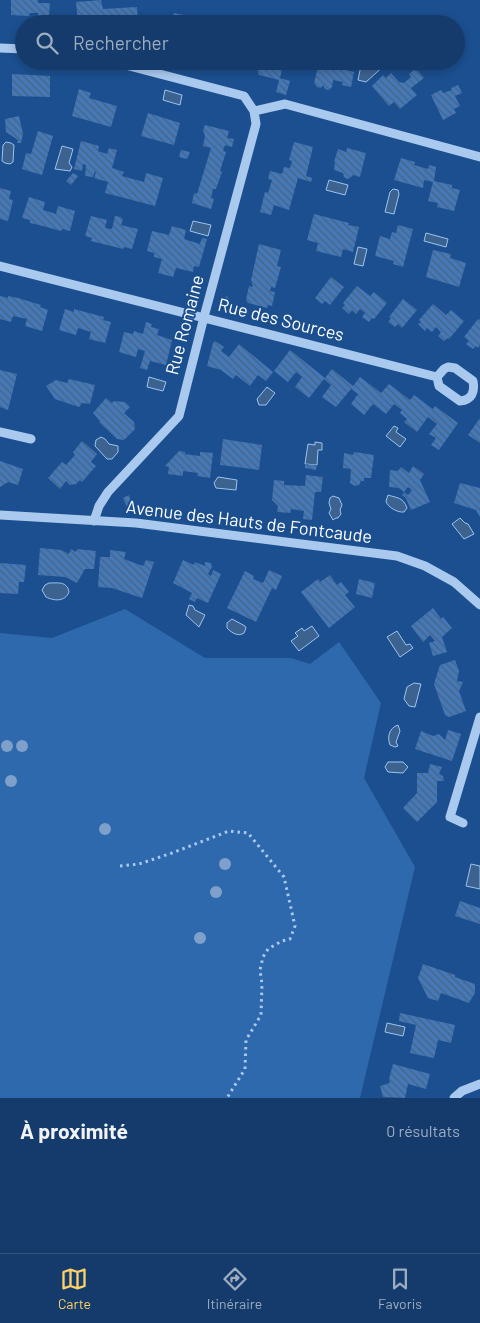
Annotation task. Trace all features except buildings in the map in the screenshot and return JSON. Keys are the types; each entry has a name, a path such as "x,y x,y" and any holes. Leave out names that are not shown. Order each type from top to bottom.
{"street":[{"path":"0,48 15,49"},
{"path":"144,70 244,96 254,111 285,104 480,157"},
{"name":"Rue Romaine","path":"94,521 99,506 108,492 178,416 256,124 254,111"},
{"name":"Rue des Sources","path":"0,266 437,377"},
{"path":"0,432 31,440"},
{"name":"Avenue des Hauts de Fontcaude","path":"0,515 136,523 397,556 426,566 454,582 480,606"},
{"path":"463,823 450,817 480,717"},
{"path":"454,1098 462,1091 480,1084"}],"path":[{"path":"120,866 139,864 229,831 248,833 284,877 295,926 290,939 268,949 263,957 260,970 262,984 261,1015 246,1040 245,1069 227,1098"}],"shaded area":[{"path":"360,70 379,70 366,82 358,80"},
{"path":"165,90 182,95 180,105 163,100"},
{"path":"6,142 14,145 13,162 10,164 2,161 3,145"},
{"path":"62,146 73,149 69,163 72,167 70,171 55,169"},
{"path":"329,180 348,185 345,195 326,190"},
{"path":"393,189 398,190 399,194 394,214 385,212 390,192"},
{"path":"193,221 211,225 208,236 190,231"},
{"path":"426,233 448,239 446,247 424,241"},
{"path":"358,247 367,249 363,266 354,264"},
{"path":"149,377 166,382 163,391 147,387"},
{"path":"267,387 275,393 266,405 259,405 257,399"},
{"path":"394,426 398,428 396,432 406,439 400,447 386,436"},
{"path":"101,437 109,444 118,446 118,452 112,459 107,459 95,446 96,440"},
{"path":"315,442 322,443 322,450 318,450 317,465 305,464 308,444 315,445"},
{"path":"218,477 237,480 236,490 216,488 214,483"},
{"path":"388,495 399,498 404,502 407,508 404,512 396,511 388,505 386,501"},
{"path":"333,496 339,498 342,505 341,514 333,520 329,513 331,509 329,503 330,498"},
{"path":"460,518 468,524 474,534 464,539 452,524"},
{"path":"49,583 64,584 69,592 65,598 59,600 46,597 42,590"},
{"path":"189,605 205,615 199,627 186,615"},
{"path":"125,609 205,658 291,658 310,664 339,642 381,703 364,778 415,867 360,1098 0,1098 0,633 52,638"},
{"path":"232,619 245,626 244,633 240,635 235,634 227,628 227,623"},
{"path":"312,626 319,636 299,651 291,641 298,636 295,633 302,628 304,631"},
{"path":"397,631 406,645 410,644 413,648 400,657 387,637"},
{"path":"414,683 421,684 415,707 409,706 404,699 407,687"},
{"path":"398,725 400,731 396,742 398,746 395,747 390,745 389,736 393,728"},
{"path":"388,762 403,762 408,767 403,773 388,772 385,767"},
{"path":"471,864 480,866 480,889 466,886"},
{"path":"387,1023 405,1027 403,1036 385,1032"}]}
